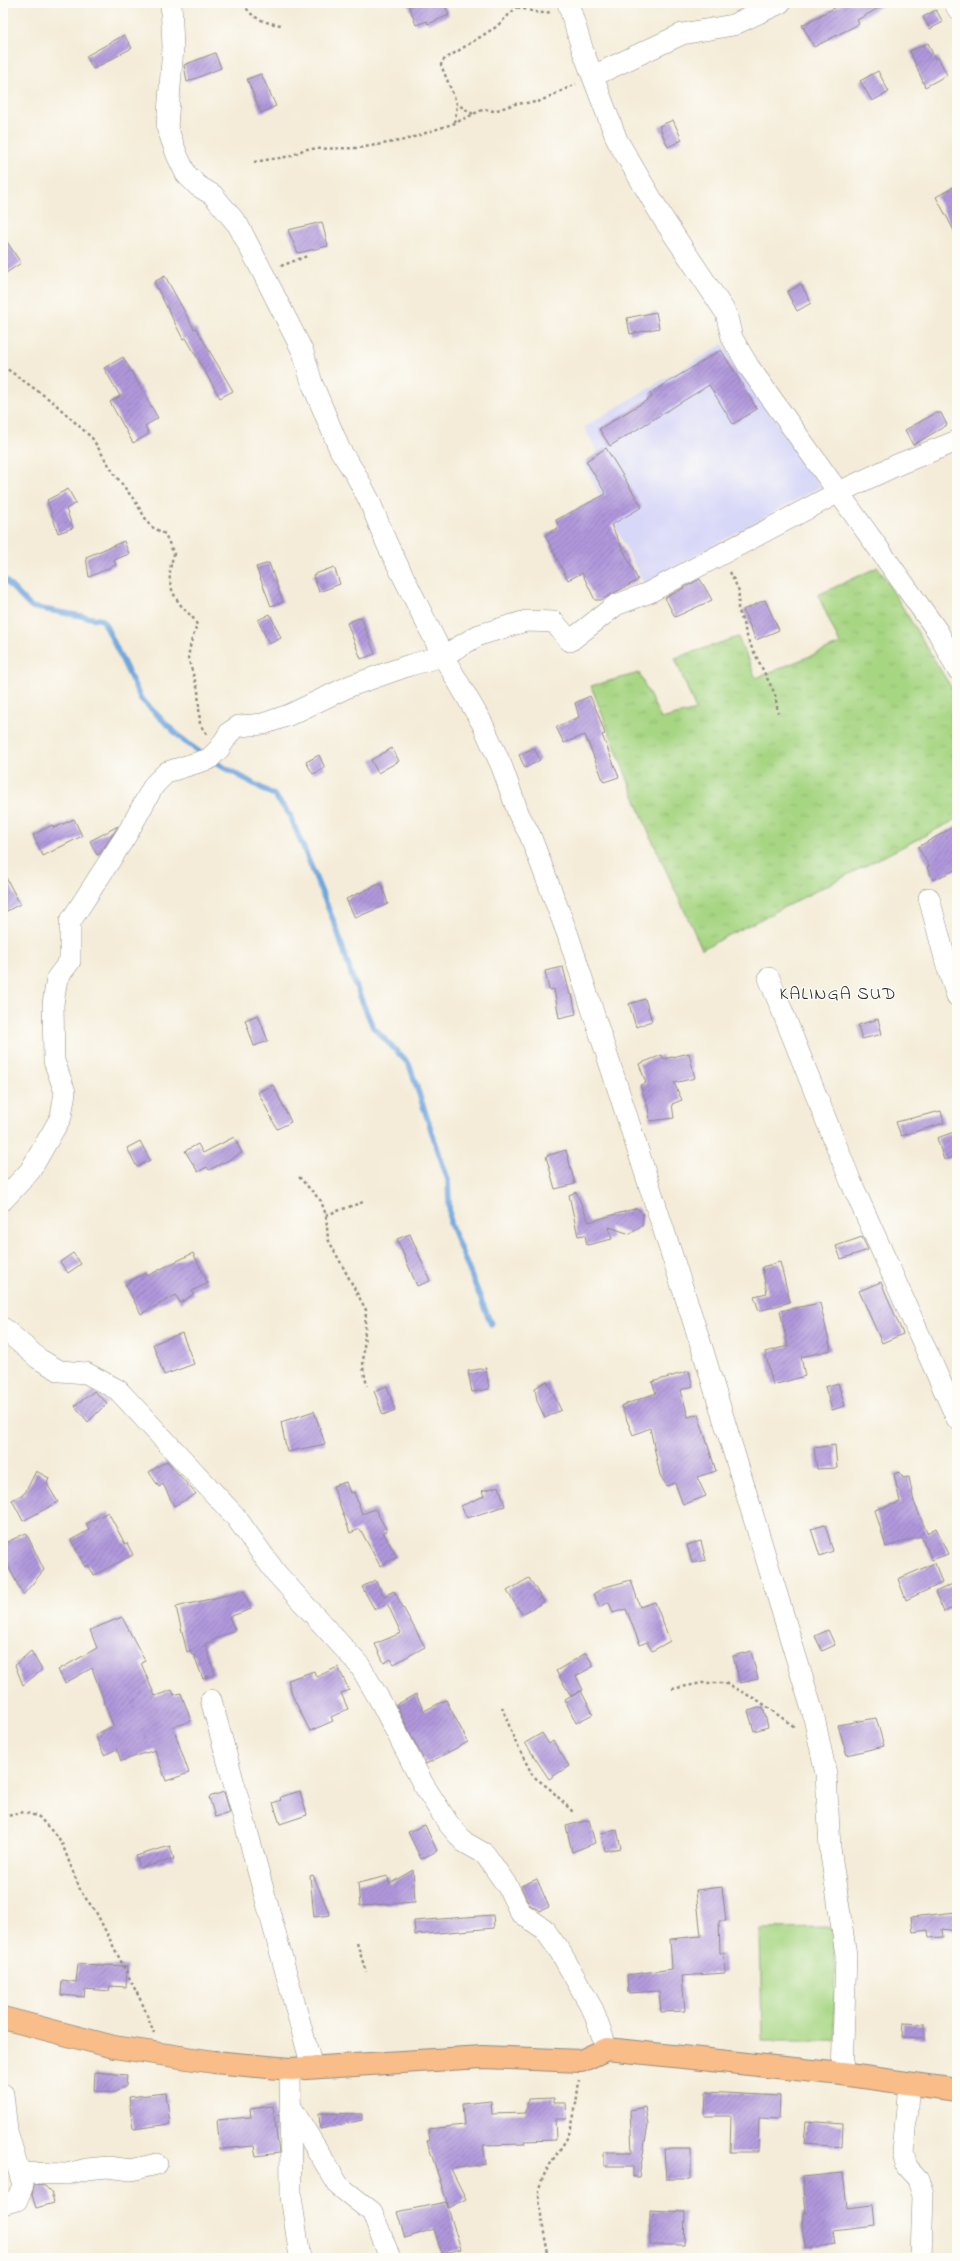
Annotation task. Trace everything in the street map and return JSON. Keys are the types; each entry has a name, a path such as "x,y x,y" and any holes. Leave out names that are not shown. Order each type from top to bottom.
{"highway":[{"path":"3,2018 114,2047 214,2062 290,2069 482,2057 581,2061 607,2049 842,2074 957,2090"}],"street":[{"path":"171,3 173,47 167,127 186,174 198,186 213,195 238,225 303,352 312,383 340,450 356,474 370,500 387,544 443,656 482,723 496,755 518,815 530,836 568,936 703,1351 813,1713 826,1774 830,1848 846,1955 842,2074"},
{"path":"593,76 682,34 732,25 780,3"},
{"path":"955,3 957,8"},
{"path":"569,6 617,140 664,220 726,313 732,338 749,366 938,632 957,669"},
{"path":"3,1200 30,1171 61,1117 65,1092 54,1061 53,1004 57,978 70,961 70,922 127,834 154,785 167,772 209,759 219,749 230,732 239,726 263,724 289,714 350,686 410,665 443,656 480,635 526,622 554,622 570,641 616,605 648,593 839,492 899,464 957,441"},
{"path":"929,898 947,966 957,996"},
{"path":"769,978 851,1182 957,1419"},
{"path":"3,1328 39,1359 60,1371 86,1373 118,1390 235,1516 276,1573 360,1666 382,1704 423,1784 448,1823 464,1842 485,1854 508,1887 520,1912 544,1929 561,1953 592,2010 607,2049"},
{"path":"211,1700 312,2067"},
{"path":"290,2069 291,2196 300,2258"},
{"path":"909,2083 903,2153 907,2167 918,2179 923,2195 921,2258"},
{"path":"3,2094 7,2131 23,2185 17,2200 3,2204"},
{"path":"291,2107 339,2186 372,2212 390,2258"},
{"path":"20,2173 67,2174 87,2169 108,2167 131,2170 157,2164"}],"path":[{"path":"244,3 246,9 257,18 268,24 284,25"},
{"path":"500,3 540,13 569,6"},
{"path":"455,123 457,104 441,65 442,61 496,27 517,7"},
{"path":"254,162 291,156 309,149 358,148 384,144 455,123 484,109 494,111 515,104 538,102 593,76"},
{"path":"457,104 473,114"},
{"path":"264,275 307,256"},
{"path":"3,366 53,402 92,438 115,475 135,501 150,526 166,534 174,554 168,570 170,583 180,604 193,616 197,625 188,658 198,690 200,725 219,749"},
{"path":"720,556 734,579 739,592 738,608 749,642 775,694 778,713"},
{"path":"299,1176 321,1201 326,1215 328,1239 366,1310 363,1367 367,1386"},
{"path":"326,1215 363,1202"},
{"path":"672,1689 702,1683 725,1682 759,1702 792,1726 818,1739"},
{"path":"502,1707 515,1741 533,1776 550,1789 573,1812"},
{"path":"3,1817 24,1812 39,1817 61,1841 81,1892 96,1912 143,2005 154,2033 156,2054"},
{"path":"357,1943 366,1972"},
{"path":"549,2258 545,2241 539,2191 553,2159 567,2139 577,2098 581,2061"}],"shaded area":[{"path":"723,344 821,486 644,584 583,462 598,453 584,427"}],"green space":[{"path":"878,567 957,697 957,819 702,949 648,831 591,686 639,673 661,719 696,710 675,658 738,637 756,678 840,644 818,595"},
{"path":"834,1928 835,2041 762,2041 760,1929"}],"building":[{"path":"408,3 444,3 449,15 428,24 427,21 416,25"},
{"path":"844,3 888,3 857,20 859,24 814,47 802,25"},
{"path":"936,10 943,22 930,29 923,17"},
{"path":"124,35 132,48 93,69 86,56"},
{"path":"928,43 935,59 938,57 947,75 925,87 910,51"},
{"path":"215,53 221,68 187,82 184,65"},
{"path":"878,71 889,92 872,101 860,81"},
{"path":"261,74 276,106 261,113 247,79"},
{"path":"673,120 682,140 668,147 659,126"},
{"path":"957,185 957,236 936,197"},
{"path":"322,222 328,246 298,253 288,230"},
{"path":"3,236 21,263 3,275"},
{"path":"165,276 194,329 196,328 233,391 220,398 186,338 183,339 154,282"},
{"path":"801,284 811,303 797,311 787,292"},
{"path":"656,312 659,328 630,334 627,318"},
{"path":"721,350 757,409 733,424 709,385 610,446 599,429 652,397 650,393"},
{"path":"123,357 158,418 145,426 149,434 133,443 110,402 120,396 104,368"},
{"path":"936,413 941,413 947,425 913,445 905,430"},
{"path":"606,448 642,507 611,525 638,580 601,600 595,600 582,573 568,580 545,535 559,527 556,520 606,494 586,461"},
{"path":"68,489 76,503 66,509 73,528 58,533 47,500"},
{"path":"124,541 129,554 114,560 116,565 89,577 86,557"},
{"path":"269,563 283,602 271,606 256,567"},
{"path":"334,567 340,584 319,592 313,575"},
{"path":"700,579 712,600 675,617 665,598"},
{"path":"765,600 779,630 756,640 743,610"},
{"path":"270,614 281,638 269,644 258,620"},
{"path":"361,617 375,654 361,659 347,623"},
{"path":"590,696 605,734 602,735 619,777 604,782 585,735 564,743 556,727 579,717 575,703"},
{"path":"392,748 399,761 378,773 371,760"},
{"path":"534,748 540,760 525,768 519,755"},
{"path":"319,755 325,768 313,774 306,762"},
{"path":"74,819 82,836 43,856 33,835 52,825 54,828"},
{"path":"957,825 957,869 933,880 927,868 929,866 918,847"},
{"path":"118,826 100,854 97,855 90,841"},
{"path":"3,872 20,904 3,913"},
{"path":"379,884 382,885 388,904 355,918 346,899"},
{"path":"563,967 570,995 572,994 576,1014 559,1018 554,989 549,990 545,971"},
{"path":"645,999 652,1021 636,1027 629,1004"},
{"path":"258,1015 268,1041 254,1046 245,1020"},
{"path":"878,1019 882,1034 862,1039 858,1025"},
{"path":"689,1053 695,1078 674,1083 682,1100 672,1104 674,1118 650,1121 648,1107 640,1085 646,1083 639,1064 662,1055 664,1059"},
{"path":"273,1085 291,1122 277,1129 258,1092"},
{"path":"941,1111 944,1123 901,1136 896,1122"},
{"path":"957,1131 957,1156 944,1160 937,1138"},
{"path":"234,1137 242,1153 209,1170 207,1167 198,1172 185,1151 198,1144 203,1153"},
{"path":"140,1141 150,1160 137,1167 127,1148"},
{"path":"566,1150 575,1184 555,1189 546,1156"},
{"path":"576,1192 589,1222 637,1208 643,1214 642,1226 630,1234 609,1227 612,1239 587,1245 585,1235 578,1236 569,1195"},
{"path":"410,1234 430,1281 417,1286 397,1239"},
{"path":"862,1237 868,1250 841,1259 836,1246"},
{"path":"73,1253 81,1264 68,1273 60,1262"},
{"path":"193,1253 208,1283 192,1291 194,1294 180,1303 176,1295 141,1314 125,1284 146,1273 147,1276"},
{"path":"780,1262 790,1302 759,1311 754,1296 767,1293 762,1267"},
{"path":"881,1282 903,1334 882,1343 859,1291"},
{"path":"820,1303 831,1350 801,1357 805,1376 773,1385 765,1352 788,1346 780,1311"},
{"path":"182,1333 194,1364 164,1375 153,1344"},
{"path":"486,1368 489,1389 472,1392 468,1371"},
{"path":"689,1371 693,1386 681,1390 688,1417 698,1414 716,1471 697,1477 706,1496 683,1505 675,1483 667,1486 660,1475 650,1428 633,1435 621,1406 656,1393 652,1382"},
{"path":"547,1381 561,1410 545,1418 537,1401 535,1388"},
{"path":"838,1383 845,1406 832,1410 825,1387"},
{"path":"387,1386 395,1410 383,1415 374,1391"},
{"path":"94,1391 107,1403 88,1422 75,1406"},
{"path":"314,1411 325,1444 287,1452 281,1422"},
{"path":"835,1445 837,1468 817,1469 814,1448"},
{"path":"167,1461 196,1494 174,1506 163,1484 159,1487 149,1472"},
{"path":"36,1471 49,1478 47,1484 58,1502 23,1521 12,1500 25,1493"},
{"path":"900,1472 903,1478 909,1477 914,1502 927,1533 936,1528 948,1554 932,1560 921,1536 886,1547 875,1510 900,1502 894,1474"},
{"path":"346,1482 350,1493 354,1492 362,1514 375,1509 387,1531 383,1532 397,1557 380,1566 360,1529 350,1533 333,1486"},
{"path":"499,1486 505,1506 467,1518 461,1506 484,1496 482,1491"},
{"path":"108,1512 125,1544 127,1543 133,1555 94,1575 88,1565 85,1567 71,1540 89,1530 86,1524"},
{"path":"825,1525 833,1551 820,1556 811,1529"},
{"path":"26,1533 44,1570 23,1595 3,1556 3,1544"},
{"path":"701,1541 706,1560 692,1563 687,1545"},
{"path":"935,1563 942,1583 906,1600 898,1579"},
{"path":"529,1578 544,1602 522,1614 507,1591"},
{"path":"375,1580 384,1596 394,1591 425,1647 394,1664 391,1659 384,1663 375,1644 401,1633 387,1603 375,1610 362,1587"},
{"path":"631,1580 640,1607 655,1602 670,1641 652,1651 647,1642 640,1645 626,1609 613,1613 609,1602 600,1607 593,1594 605,1587"},
{"path":"957,1582 957,1606 944,1612 935,1592"},
{"path":"244,1591 251,1609 229,1617 235,1630 205,1644 215,1674 203,1679 194,1655 192,1655 190,1650 187,1652 176,1607"},
{"path":"122,1617 145,1661 141,1663 155,1696 172,1690 174,1695 181,1693 191,1721 173,1727 189,1773 166,1781 155,1750 121,1761 117,1749 104,1755 95,1735 113,1726 92,1668 65,1683 58,1670 97,1648 90,1630"},
{"path":"828,1630 835,1645 822,1651 815,1636"},
{"path":"31,1651 42,1670 23,1685 15,1665"},
{"path":"751,1651 758,1679 740,1683 733,1656"},
{"path":"586,1653 594,1666 576,1676 583,1690 571,1696 556,1671"},
{"path":"338,1667 349,1690 341,1693 348,1709 331,1717 333,1721 310,1731 293,1697 288,1680 314,1671 316,1677"},
{"path":"581,1691 593,1714 576,1723 565,1700"},
{"path":"416,1694 424,1711 446,1700 468,1742 426,1764 396,1705"},
{"path":"763,1707 768,1727 754,1731 748,1711"},
{"path":"876,1718 884,1746 847,1755 838,1725"},
{"path":"542,1733 549,1744 553,1741 569,1766 549,1779 525,1743"},
{"path":"300,1791 307,1815 280,1824 273,1803 281,1800 280,1797"},
{"path":"224,1792 230,1813 215,1817 209,1797"},
{"path":"589,1820 595,1843 572,1852 566,1826"},
{"path":"425,1825 437,1851 421,1859 408,1832"},
{"path":"617,1830 621,1848 605,1851 601,1833"},
{"path":"170,1846 174,1859 140,1868 136,1856"},
{"path":"413,1870 415,1902 360,1906 358,1883 388,1876 389,1884"},
{"path":"313,1875 330,1915 314,1917 310,1876"},
{"path":"537,1879 549,1907 540,1911 529,1904 521,1886"},
{"path":"722,1887 726,1921 719,1921 720,1953 724,1953 725,1973 682,1976 685,2011 661,2012 659,1991 628,1993 627,1975 672,1969 670,1939 701,1936 696,1890"},
{"path":"956,1912 957,1931 942,1929 943,1937 929,1938 928,1930 913,1932 911,1917"},
{"path":"493,1915 494,1928 415,1935 414,1921"},
{"path":"78,1964 127,1966 126,1987 110,1986 109,1991 85,1989 84,1997 61,1995 62,1980 76,1982"},
{"path":"903,2023 925,2024 925,2038 902,2037"},
{"path":"95,2072 127,2075 126,2086 113,2093 94,2091"},
{"path":"706,2092 780,2096 779,2119 759,2118 758,2152 730,2152 731,2116 705,2116"},
{"path":"166,2093 170,2124 133,2129 129,2097"},
{"path":"554,2098 554,2103 566,2103 567,2119 555,2119 556,2140 524,2141 525,2144 483,2145 486,2164 451,2169 466,2199 449,2208 427,2141 430,2140 428,2129 464,2125 462,2104 491,2101 492,2114 526,2113 528,2099"},
{"path":"273,2106 279,2153 256,2156 254,2146 220,2149 217,2120 251,2117 250,2109"},
{"path":"645,2107 648,2125 639,2177 633,2177 633,2166 604,2166 604,2152 632,2152 630,2110"},
{"path":"319,2113 362,2114 362,2120 320,2129"},
{"path":"806,2121 843,2124 842,2147 804,2144"},
{"path":"664,2149 691,2149 691,2179 666,2179"},
{"path":"843,2173 847,2208 873,2205 875,2226 833,2231 835,2244 806,2249 802,2228 803,2213 806,2213 803,2177"},
{"path":"34,2185 45,2186 51,2192 54,2203 36,2208 32,2195"},
{"path":"446,2202 461,2249 442,2254 434,2229 405,2238 397,2212"},
{"path":"650,2210 685,2212 684,2245 650,2245"}],"waterway":[{"path":"3,578 31,607 103,620 141,699 184,741 204,755"},
{"path":"213,761 274,795 290,815 336,927 352,977 373,1027 409,1064 448,1180 450,1223 491,1324"}],"district":[{"name":"KALINGA SUD","path":"838,995"}]}
